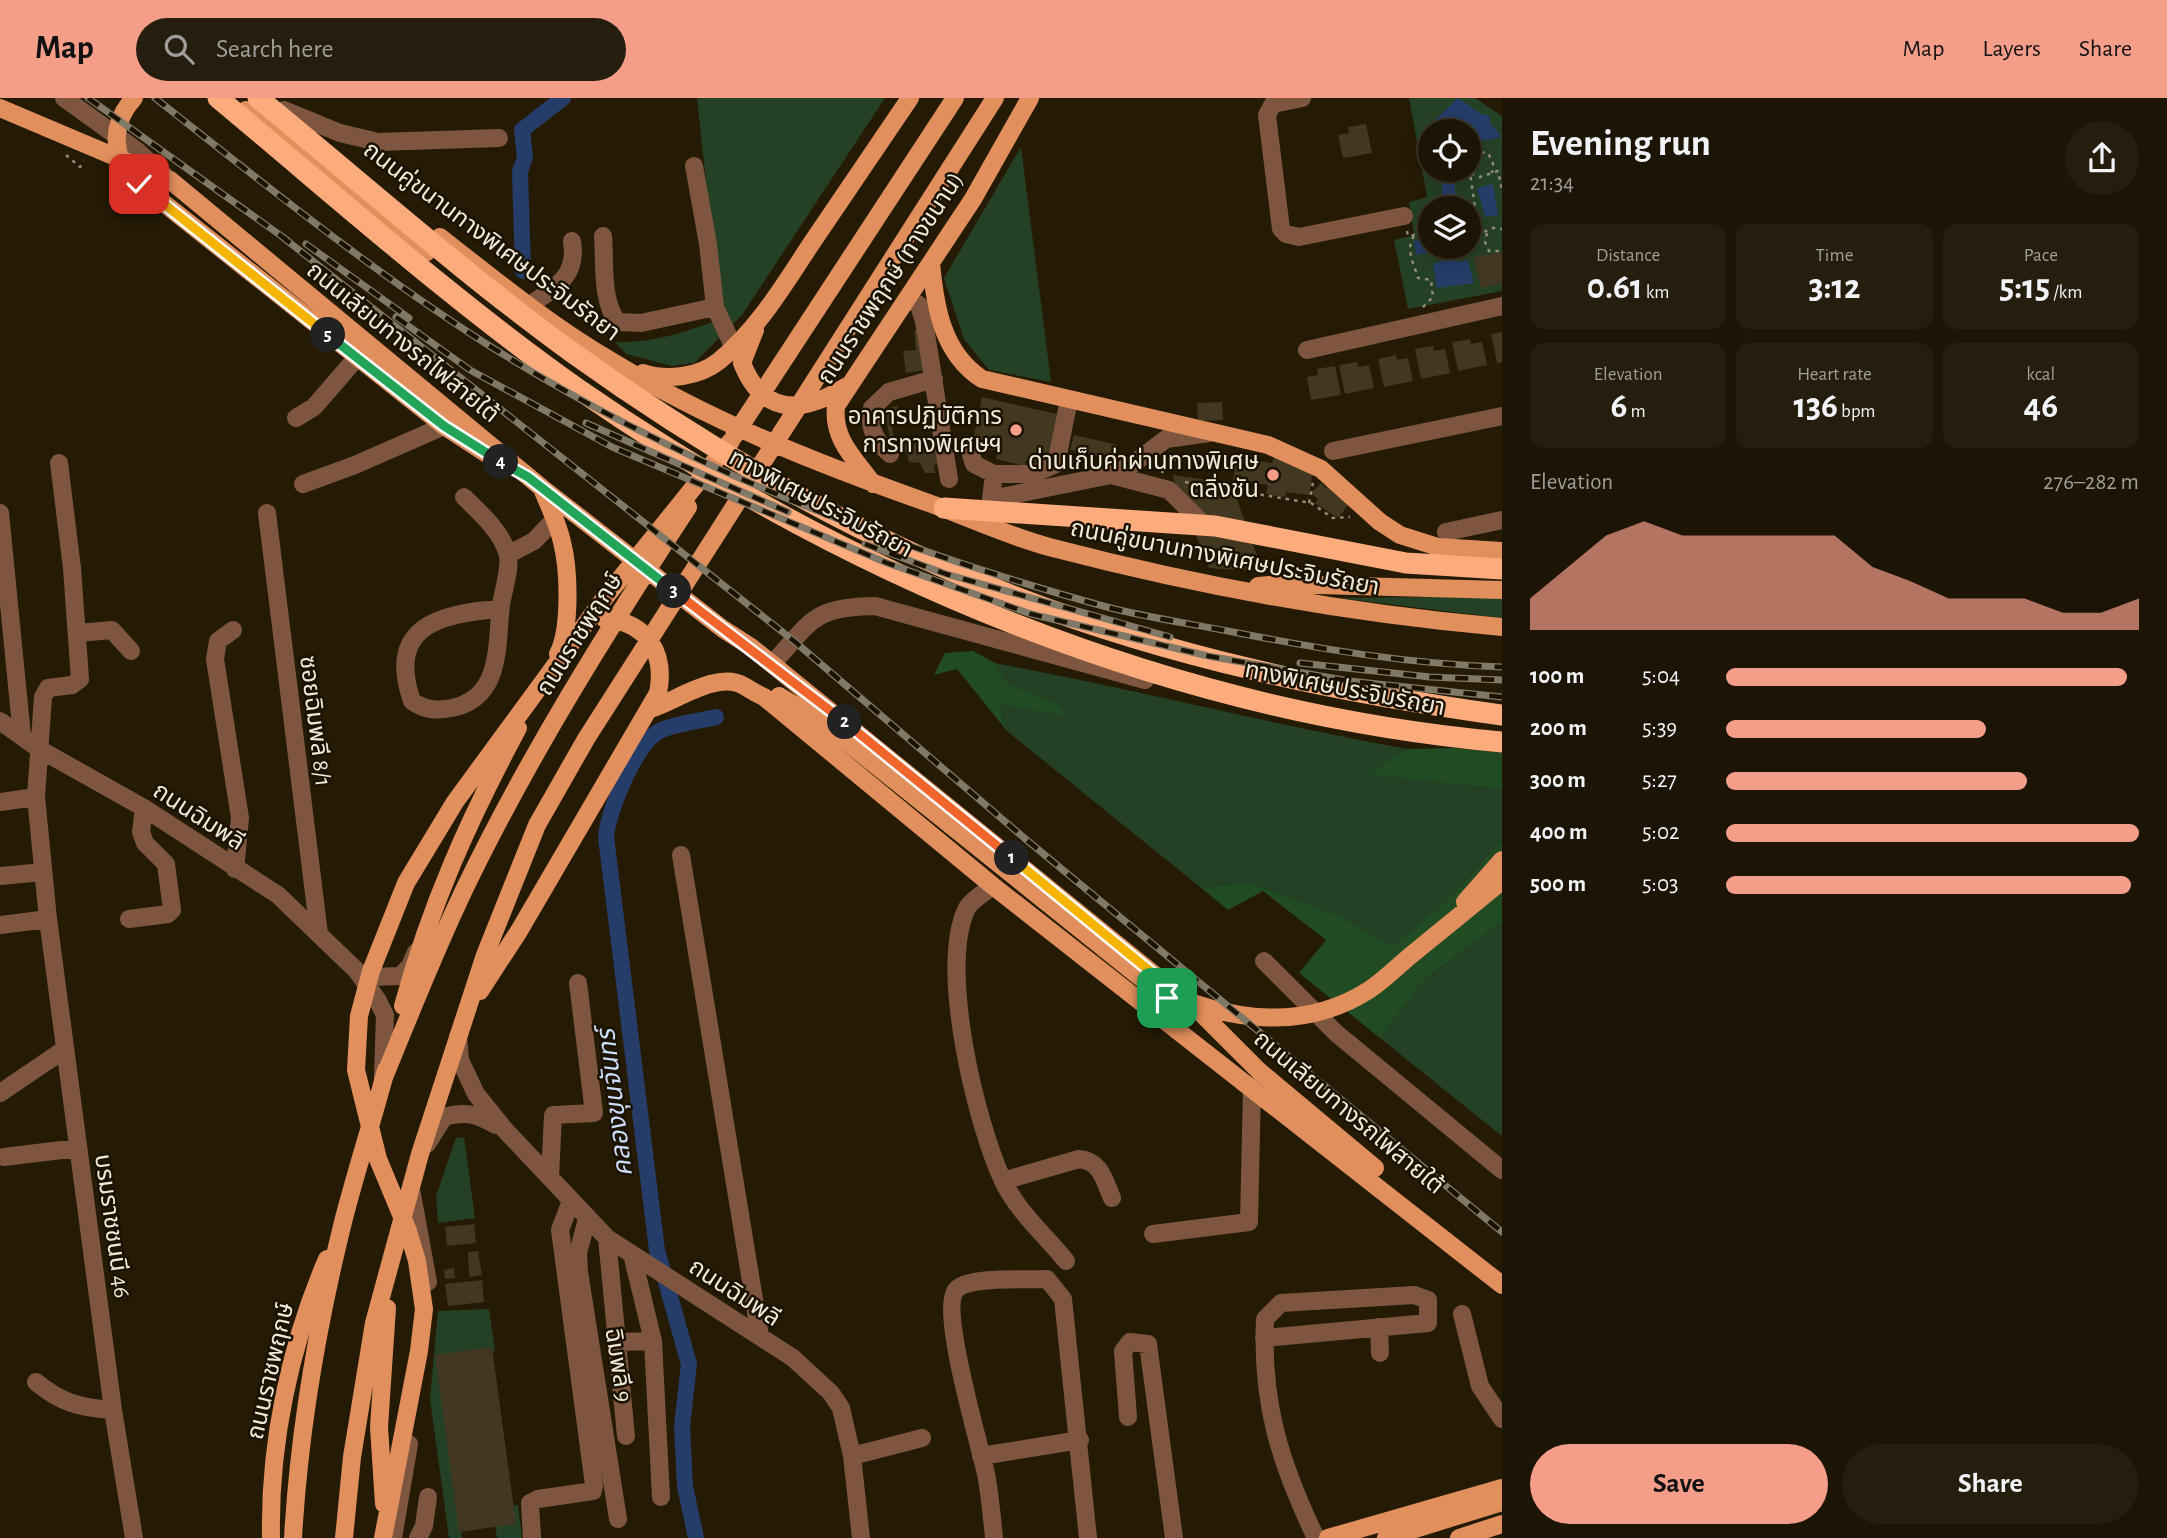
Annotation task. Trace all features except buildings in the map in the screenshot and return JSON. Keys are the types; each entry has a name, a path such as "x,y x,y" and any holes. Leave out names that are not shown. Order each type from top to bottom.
{"highway":[{"name":"ทางพิเศษประจิมรัถยา","path":"218,98 467,303 574,386 643,433 760,505 835,544 956,601 1136,668 1297,709 1404,730 1502,742"},
{"name":"ทางพิเศษประจิมรัถยา","path":"258,98 571,351 708,443 841,517 932,562 1013,596 1195,655 1390,698 1502,715"},
{"path":"944,508 992,506 1204,525 1406,563 1502,569"}],"main road":[{"path":"134,98 121,117 116,139 117,155 131,177 444,426 535,482"},
{"path":"227,98 266,125 522,324 570,335"},
{"name":"ถนนคู่ขนานทางพิเศษประจิมรัถยา","path":"269,98 389,200 528,306 615,364 749,433 873,484 1052,548 1237,588 1364,611 1502,626"},
{"path":"846,387 815,404 802,407 768,400 755,389 742,363 758,323 910,98"},
{"name":"ถนนราชพฤกษ์","path":"383,1080 447,926 553,722 610,627 955,98"},
{"path":"344,1538 352,1457 374,1323 458,1033 537,825 593,727 995,98"},
{"name":"ถนนราชพฤกษ์ (ทางขนาน)","path":"873,484 848,452 835,428 836,406 846,387 931,263 1030,98"},
{"name":"ถนนเลียบทางรถไฟสายใต้","path":"0,108 170,180 367,346 535,482 772,664 1167,985 1170,990 1167,998"},
{"path":"931,263 937,311 961,363 982,379 1268,445 1308,461 1333,478 1365,510 1390,529 1419,543 1464,550 1502,551"},
{"path":"615,364 658,378 705,369 719,361 758,323"},
{"path":"383,1538 419,1352 424,1309 417,1261 378,1159 356,1070 359,1016 371,971 406,883 455,802 610,590 731,441"},
{"name":"ถนนราชพฤกษ์","path":"293,1538 300,1449 308,1397 343,1222 422,937 480,799 561,649 566,615 563,543 555,519 535,482"},
{"path":"1237,588 1282,584 1502,590"},
{"path":"465,1013 520,931 658,693 662,676 660,659 652,643 640,630 624,622 606,619 590,621 577,628 561,649"},
{"path":"723,629 746,657 822,722 1141,978 1200,1008 1238,1017 1274,1018 1302,1016 1328,1008 1368,990 1502,881"},
{"name":"ถนนเลียบทางรถไฟสายใต้","path":"743,685 780,709 993,886 1502,1285"},
{"path":"650,709 666,704 700,686 743,685 766,689 822,722"},
{"path":"1445,928 1486,874 1502,860"},
{"name":"ถนนเลียบทางรถไฟสายใต้","path":"1167,998 1176,995 1185,997 1259,1071 1502,1272"},
{"path":"1167,998 1162,1012 1167,1020"},
{"name":"ถนนราชพฤกษ์","path":"271,1538 275,1462 292,1367 315,1288 343,1222"},
{"path":"392,1538 380,1464 379,1427 386,1317 397,1239"},
{"path":"1328,1538 1502,1488"},
{"path":"1386,1538 1502,1502"},
{"path":"1458,1538 1502,1524"},
{"path":"1488,1538 1502,1534"}],"street":[{"path":"64,98 136,150 170,180"},
{"path":"1303,98 1273,104 1267,115 1281,229 1286,234 1299,237 1404,216"},
{"path":"284,110 340,133 378,142 499,138"},
{"path":"694,166 708,244 715,307 733,346"},
{"path":"603,236 608,300 612,315 618,322 641,323 715,307"},
{"path":"528,306 569,273 574,262 572,240"},
{"path":"908,299 919,305 922,313 949,479"},
{"path":"1307,350 1502,306"},
{"path":"296,418 314,407 367,346"},
{"path":"890,454 878,443 872,431 872,408 889,392 934,379"},
{"path":"970,451 974,464 994,474 1033,474 1056,464 1069,400"},
{"path":"1333,451 1502,416"},
{"path":"303,484 355,465 444,426"},
{"path":"994,474 992,506 1111,475 1133,464 1166,439 1219,434"},
{"path":"59,463 78,633 112,630 131,651"},
{"path":"1111,475 1170,490 1204,525"},
{"path":"464,497 493,527 509,554 500,609 497,661 491,678 478,695 459,706 437,711 421,707 412,701 405,682 403,659 416,635 428,625 451,615 500,609"},
{"path":"0,513 22,736"},
{"name":"ซอยฉิมพลี 8/1","path":"267,513 319,934"},
{"path":"509,554 534,541 555,519"},
{"path":"1446,532 1502,520"},
{"path":"772,664 809,622 820,615 836,608 875,606 1249,708 1332,726 1502,750"},
{"path":"233,630 218,641 215,659 240,818 235,869"},
{"name":"บรมราชชนนี 46","path":"78,633 80,679 72,685 53,686 45,691 36,797 48,919 78,1148 113,1410 134,1538"},
{"name":"ถนนฉิมพลี","path":"0,721 39,749 144,808 278,895 357,971 385,1014 383,1080"},
{"path":"0,802 36,797"},
{"path":"129,919 168,914 173,910 166,864 145,843 141,832 144,808"},
{"path":"681,855 760,1336"},
{"path":"0,876 43,872"},
{"path":"993,886 966,908 954,961 958,1009 967,1056 1003,1181 1012,1196 1066,1261"},
{"path":"0,925 48,919"},
{"path":"357,971 370,977 400,976 410,966 422,937"},
{"path":"1264,961 1336,1033 1502,1170"},
{"path":"550,1177 553,1115 594,1113 578,983"},
{"name":"ถนนฉิมพลี","path":"458,1033 460,1060 465,1076 505,1130 587,1219 607,1238 793,1358 831,1393 841,1408 852,1456 861,1538"},
{"path":"0,1093 65,1049"},
{"path":"1153,1234 1249,1222 1252,1087"},
{"name":"ถนนฉิมพลี","path":"421,1154 444,1117 462,1112 476,1114 505,1130"},
{"path":"4,1157 78,1148"},
{"path":"1003,1181 1079,1159 1088,1160 1097,1164 1112,1198"},
{"path":"392,1538 424,1359 430,1295 423,1241 411,1189"},
{"path":"532,1538 530,1503 538,1499 593,1491 594,1485 560,1230 570,1201"},
{"name":"ฉิมพลี 9","path":"587,1219 578,1253 579,1272 618,1519"},
{"path":"607,1238 626,1436"},
{"path":"636,1257 653,1341 661,1497"},
{"path":"994,1538 981,1456 968,1405 952,1296 958,1288 972,1282 1047,1279 1063,1298 1080,1440 1088,1538"},
{"path":"1264,1338 1428,1323 1428,1300 1414,1295 1281,1303 1265,1319 1264,1338 1266,1395 1288,1480 1316,1538"},
{"path":"1461,1314 1480,1385 1502,1419"},
{"path":"1380,1327 1380,1353"},
{"path":"618,1342 653,1341"},
{"path":"1128,1417 1123,1352 1130,1342 1148,1344 1174,1538"},
{"path":"36,1382 56,1399 69,1404 82,1408 113,1410"},
{"path":"852,1456 922,1438"},
{"path":"981,1456 1080,1440"},
{"path":"418,1538 424,1526 428,1497"}],"path":[{"path":"58,148 80,167"},
{"path":"1481,152 1488,153 1493,163 1492,173"},
{"path":"1481,177 1498,171 1502,190"},
{"path":"1481,234 1493,228 1502,229"},
{"path":"1487,233 1485,242 1489,251 1502,251"},
{"path":"1414,236 1410,241 1410,254 1418,278 1431,280 1433,297 1422,307 1427,323"},
{"path":"1163,478 1166,463 1174,457 1211,461 1217,455 1219,434"},
{"path":"1175,480 1311,503 1333,518 1345,519 1365,510"}],"green space":[{"path":"697,98 885,98 742,315 694,363 672,366 626,354 615,342 656,339 721,319"},
{"path":"1409,98 1475,98 1502,116 1502,291 1408,309 1394,240 1414,235 1409,202 1418,200 1418,259 1481,259 1481,196 1427,196 1424,182 1481,182 1481,119 1418,119 1418,148"},
{"path":"1021,147 1051,382 989,370 964,339 944,278"},
{"path":"1502,582 1502,618 1339,598 1440,597"},
{"path":"973,651 995,663 1008,684 1055,702 1066,716 999,704 1007,731 957,669 934,675 945,653"},
{"path":"995,663 1408,749 1368,775 1502,789 1502,840 1452,896 1393,948 1336,914 1250,883 1200,887 1007,731 999,703 1065,715 1055,702 1008,684"},
{"path":"1455,748 1502,753 1502,789 1367,775 1408,749"},
{"path":"1502,840 1502,922 1425,979 1380,1038 1299,973 1326,940 1263,891 1228,910 1200,887 1250,883 1336,914 1393,947 1452,896"},
{"path":"1502,922 1502,1136 1380,1038 1425,979"},
{"path":"464,1137 475,1218 438,1223 436,1196 456,1138"},
{"path":"489,1309 495,1351 446,1365 462,1538 449,1538 430,1399 438,1311"},
{"path":"518,1505 522,1538 497,1538 493,1509"}],"water":[{"path":"1458,98 1481,114 1490,116 1490,123 1502,137 1481,141 1481,119 1436,119"},
{"path":"1442,182 1455,182 1455,196 1442,196"},
{"path":"1493,184 1498,215 1485,217 1477,188"},
{"path":"1418,240 1418,255 1416,255 1414,241"},
{"path":"1450,259 1458,262 1468,260 1474,283 1437,288 1433,264"}],"waterway":[{"path":"523,271 520,172 525,157 522,130 563,98"},
{"name":"คลองขุนจันทร์","path":"696,1538 685,1486 682,1426 689,1364 657,1250 606,837 624,780 649,739 670,727 716,717"}],"railway":[{"path":"88,98 287,240"},
{"path":"155,98 358,255 485,343 631,426 784,497 942,557 1118,610 1364,655 1502,667"},
{"path":"280,235 794,641 1029,842 1502,1232"},
{"path":"306,244 409,318"},
{"path":"396,317 470,370 612,447 887,563 1031,614 1208,656 1349,681 1502,697"},
{"path":"586,423 788,512"},
{"path":"865,544 946,574 1170,637"},
{"path":"1300,663 1430,677 1502,680"}],"place":[{"name":"อาคารปฏิบัติการ การทางพิเศษฯ","path":"1016,430"},
{"name":"ด่านเก็บค่าผ่านทางพิเศษ ตลิ่งชัน","path":"1273,475"}],"route":[{"path":"139,184 444,426 466,442 528,477 870,741 1167,985 1170,993 1167,998"}]}
